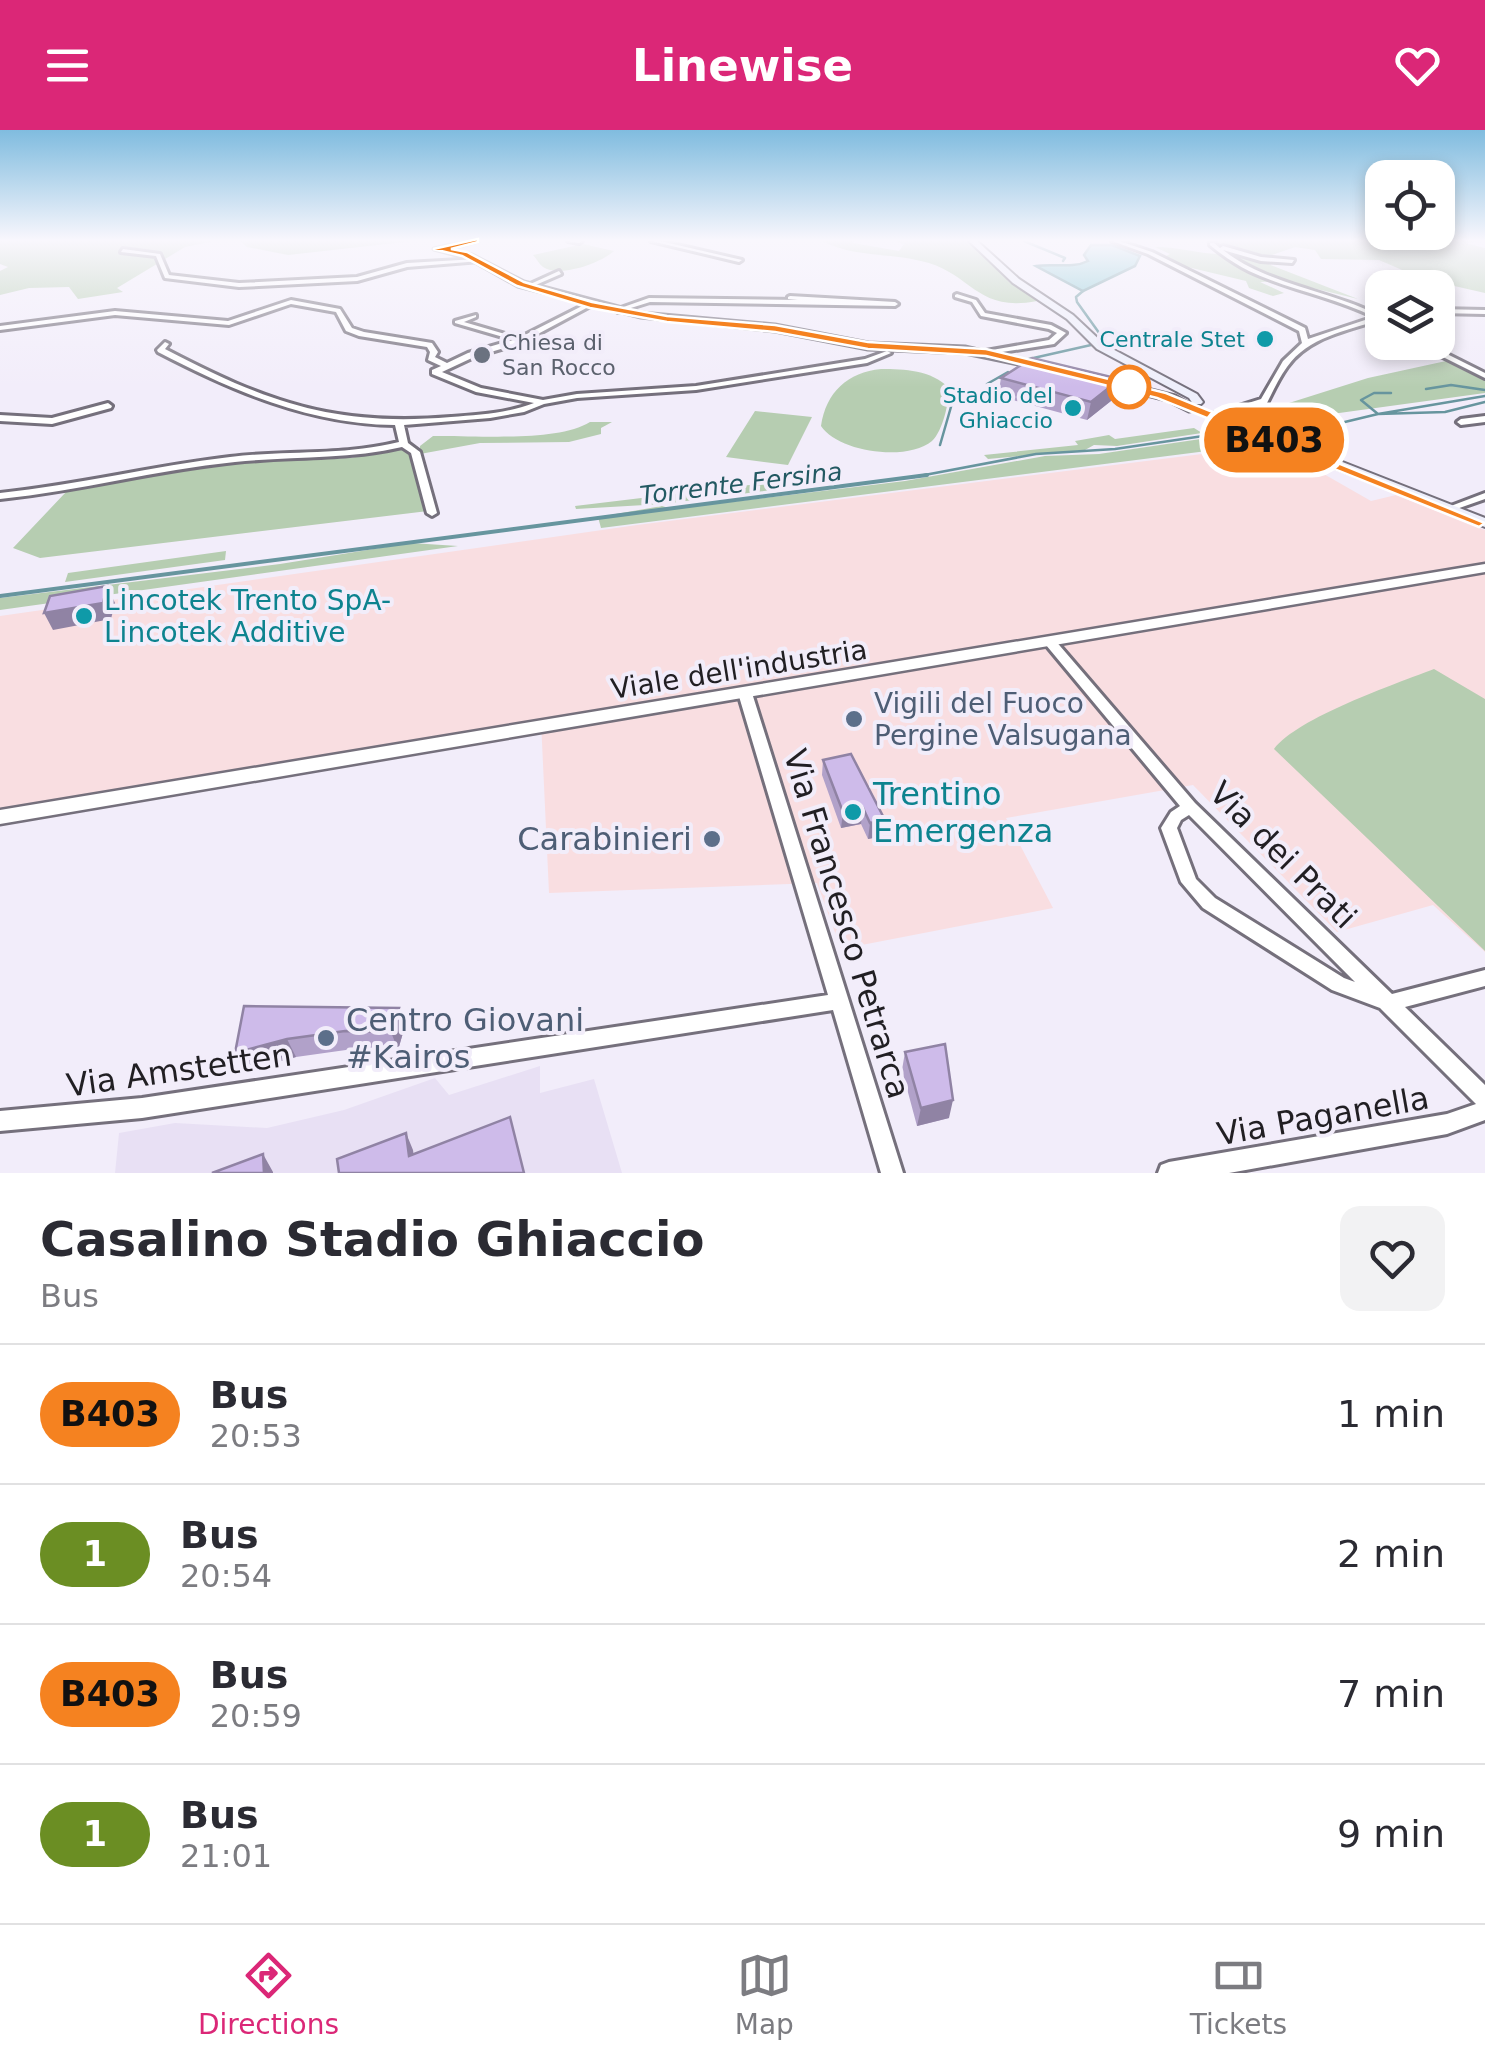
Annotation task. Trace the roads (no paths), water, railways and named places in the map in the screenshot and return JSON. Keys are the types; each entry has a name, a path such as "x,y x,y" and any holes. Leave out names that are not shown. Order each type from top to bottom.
{"main road":[{"path":"1029,290 1070,317 1097,344 1180,396 1195,405 1225,411"},
{"path":"1180,396 1225,411 1280,443 1485,523"}],"street":[{"path":"291,302 293,290"},
{"path":"541,290 618,310 694,322 775,328 889,351"},
{"path":"1222,290 1302,330 1305,342"},
{"path":"1312,290 1365,309"},
{"path":"957,296 974,300 983,315 1051,327 1062,334 1058,340 986,353"},
{"path":"618,310 650,300 895,304 790,298"},
{"path":"0,328 115,313 229,323 291,302 338,310 350,329 362,334 429,345 434,352 431,358 446,366"},
{"path":"544,402 479,390 435,372 520,340 590,304"},
{"path":"1455,310 1485,312"},
{"path":"474,316 457,322 520,340"},
{"path":"1225,411 1264,401 1280,365 1305,342 1365,323"},
{"path":"165,344 161,350 235,390 267,402 355,423 399,424 507,414 578,396 696,388 867,361 889,351 916,348 986,353 1057,370"},
{"path":"1453,360 1485,376"},
{"path":"1088,377 1180,396"},
{"path":"0,418 52,421 108,406"},
{"path":"1461,422 1485,419"},
{"path":"399,424 404,444 415,452 432,513"},
{"path":"0,496 70,490 201,464 348,456 404,444"},
{"path":"1448,509 1485,496"},
{"name":"Viale dell'industria","path":"0,817 1485,568"},
{"name":"Via dei Prati","path":"1050,642 1190,806 1485,1099"},
{"name":"Via Francesco Petrarca","path":"744,693 892,1173"},
{"path":"1190,806 1176,816 1170,828 1189,882 1210,903 1338,984 1390,1003 1485,978"},
{"name":"Via Amstetten","path":"0,1121 142,1108 840,1001"},
{"name":"Via Paganella","path":"1169,1173 1447,1124 1485,1110"}],"waterway":[{"path":"1029,359 1091,345 1102,337 1077,302 1076,297 1083,291"},
{"path":"987,384 1008,372"},
{"path":"1426,389 1451,385 1485,390"},
{"path":"940,445 955,393"},
{"path":"1378,414 1361,400 1374,393 1391,393"},
{"path":"1378,414 1485,396"},
{"name":"Torrente Fersina","path":"1378,414 1445,412 1485,402"},
{"name":"Torrente Fersina","path":"1253,429 1324,427 1378,414"},
{"name":"Torrente Fersina","path":"919,476 1036,454 1115,449 1244,430"},
{"name":"Torrente Fersina","path":"919,476 927,475"},
{"name":"Torrente Fersina","path":"0,596 919,476"},
{"name":"Torrente Fersina","path":"914,477 919,476"}],"place":[{"name":"Centrale Stet","path":"1265,339"},
{"name":"Chiesa di San Rocco","path":"482,355"},
{"name":"Stadio del Ghiaccio","path":"1073,408"},
{"name":"Lincotek Trento SpA- Lincotek Additive","path":"84,616"},
{"name":"Vigili del Fuoco Pergine Valsugana","path":"854,719"},
{"name":"Trentino Emergenza","path":"853,812"},
{"name":"Carabinieri","path":"712,839"},
{"name":"Centro Giovani #Kairos","path":"326,1038"}]}
